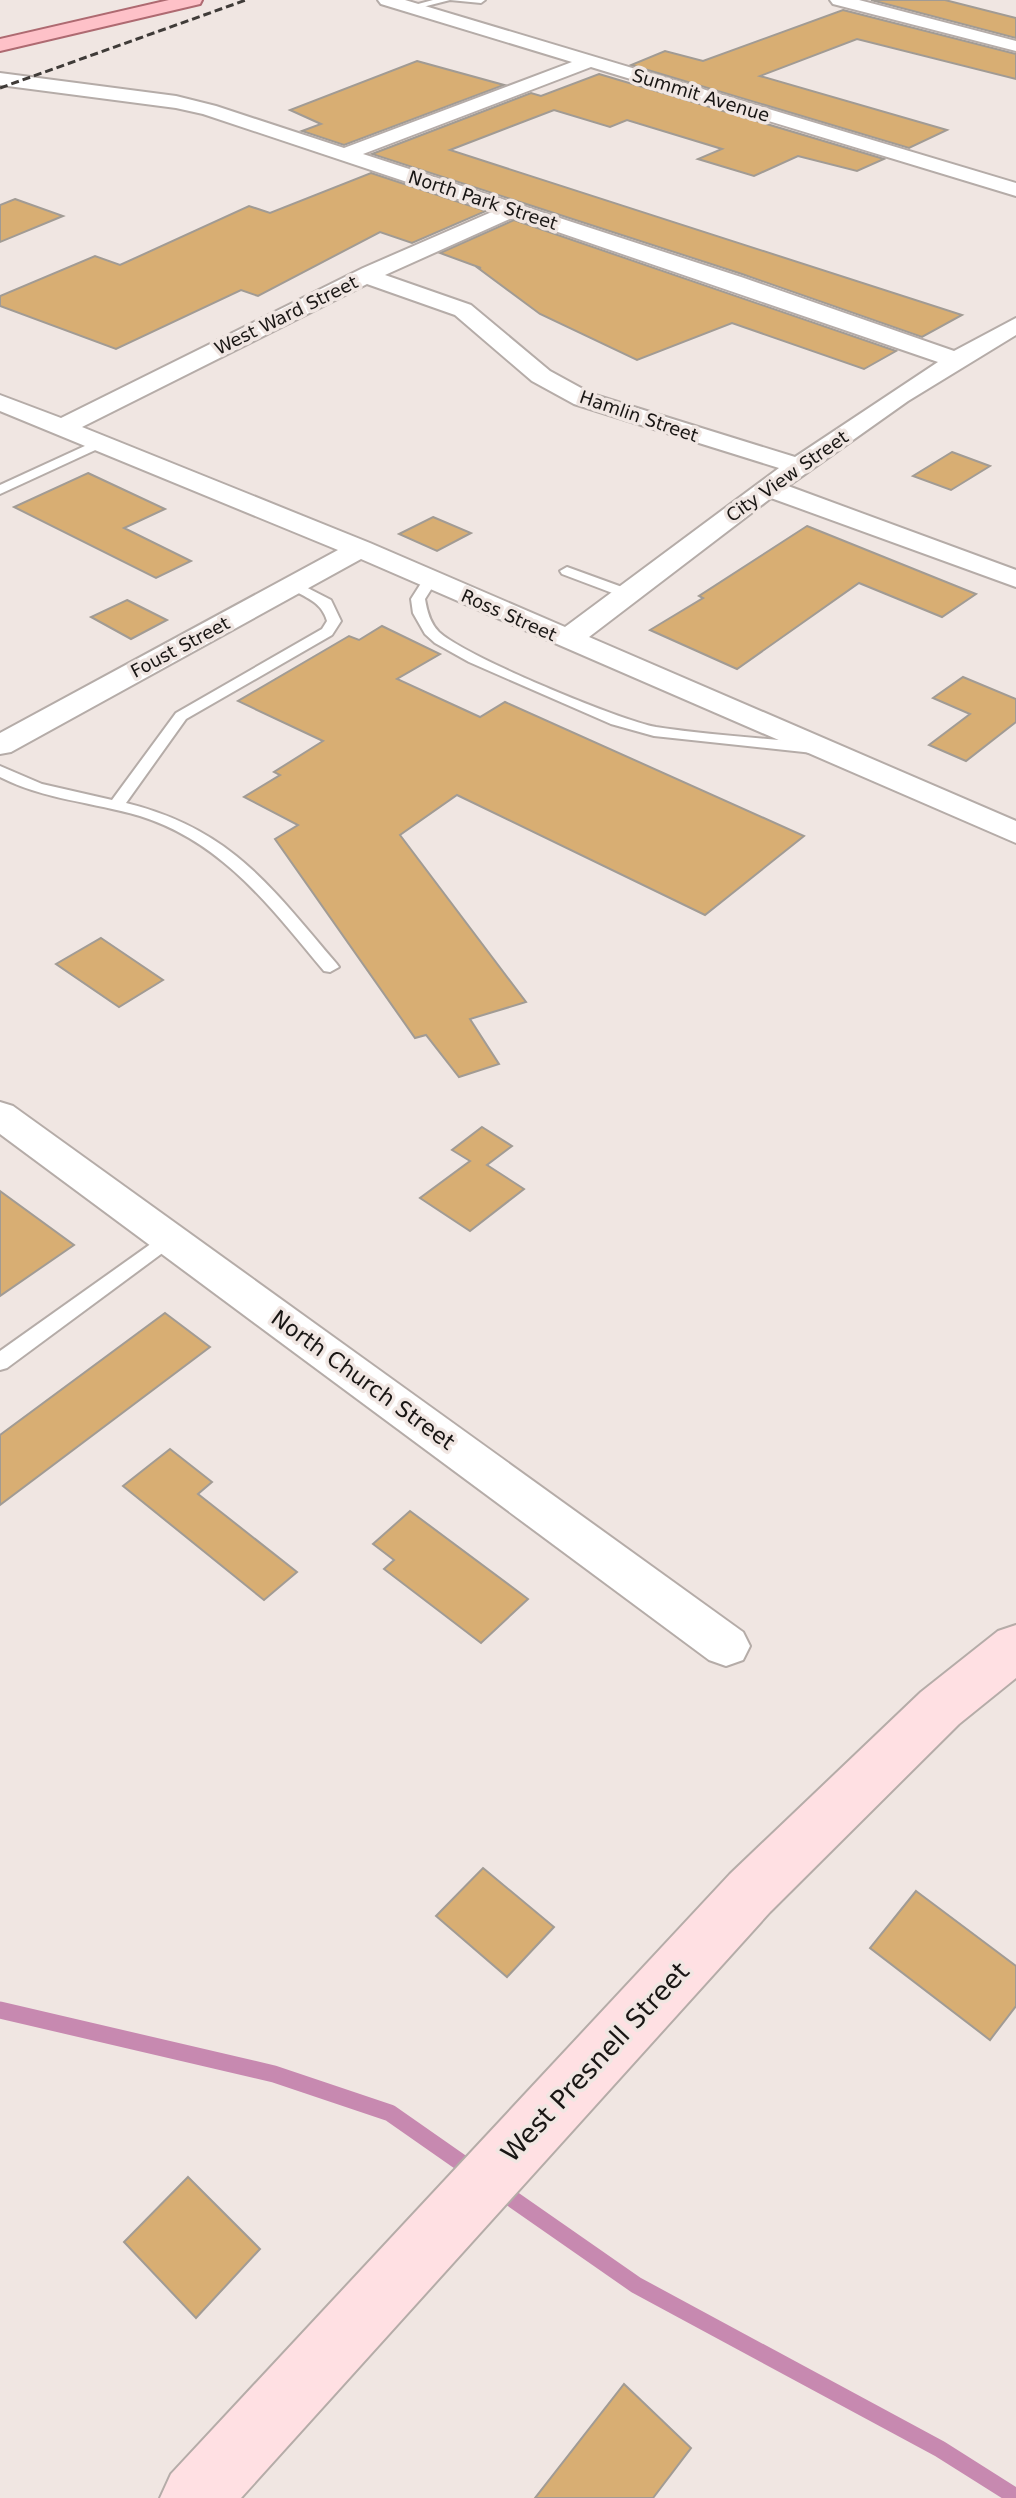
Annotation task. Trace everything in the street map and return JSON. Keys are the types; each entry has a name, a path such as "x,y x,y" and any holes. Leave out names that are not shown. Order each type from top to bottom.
{"main road":[{"path":"0,45 193,0"},
{"name":"West Presnell Street","path":"195,2498 750,1893 940,1708 1016,1647"}],"street":[{"name":"Summit Avenue","path":"387,0 1016,190"},
{"path":"839,0 1016,46"},
{"path":"345,154 591,61"},
{"name":"North Park Street","path":"0,79 189,105 733,282 956,360"},
{"name":"West Ward Street","path":"62,427 366,276 513,210"},
{"name":"Hamlin Street","path":"366,276 463,310 541,376 583,399 799,466"},
{"name":"City View Street","path":"567,640 769,487 956,360 1016,325"},
{"name":"Ross Street","path":"0,402 360,549 1016,833"},
{"path":"769,487 801,502 1016,579"},
{"name":"Foust Street","path":"0,745 360,549"},
{"name":"North Church Street","path":"0,1115 726,1646"}],"lane":[{"path":"411,7 446,0"},
{"path":"454,0 481,0"},
{"path":"0,490 100,443"},
{"path":"567,571 628,594"},
{"path":"430,580 418,599 420,613 430,631 474,659 638,728 815,748"},
{"path":"116,806 181,716 332,626 333,615 326,603 294,585"},
{"path":"0,771 38,790 147,813 210,839 240,862 330,967"},
{"path":"0,1362 169,1238"}],"building":[{"path":"871,0 945,0 1016,18 1016,38"},
{"path":"843,10 1016,54 1016,79 857,39 760,76 947,130 909,148 631,65 665,51 703,61"},
{"path":"417,61 504,85 344,145 302,131 321,124 290,110"},
{"path":"599,74 884,159 857,171 798,156 754,176 698,159 722,149 627,120 610,127 554,110 450,150 962,315 922,337 742,274 372,154 531,93 541,96"},
{"path":"371,173 486,211 412,243 380,232 258,296 241,290 116,349 0,306 0,296 95,256 120,265 249,206 270,213"},
{"path":"15,199 63,216 0,242 0,205"},
{"path":"514,220 896,351 864,369 732,323 637,360 540,314 478,268 481,268 440,253"},
{"path":"952,452 990,466 951,490 913,476"},
{"path":"88,473 165,509 124,528 191,561 156,578 14,507"},
{"path":"433,517 471,533 437,551 399,534"},
{"path":"807,526 976,594 942,617 859,583 737,669 650,630 703,598 699,596"},
{"path":"127,600 167,620 131,639 91,617"},
{"path":"382,626 440,654 397,679 480,717 505,702 804,836 705,915 457,795 400,835 526,1002 470,1019 499,1064 459,1077 426,1035 415,1038 275,839 298,825 244,797 280,775 274,772 323,741 238,701 349,636 359,640"},
{"path":"963,677 1016,699 1016,722 966,761 929,745 970,714 933,698"},
{"path":"101,938 163,980 119,1007 56,964"},
{"path":"482,1127 512,1146 487,1165 524,1189 470,1231 420,1198 470,1161 452,1150"},
{"path":"0,1191 74,1245 0,1296"},
{"path":"165,1313 210,1347 0,1505 0,1435"},
{"path":"170,1449 212,1482 198,1494 297,1572 264,1600 123,1486"},
{"path":"410,1511 528,1599 481,1643 384,1569 394,1560 373,1544"},
{"path":"483,1868 554,1927 507,1977 436,1916"},
{"path":"916,1891 1016,1966 1016,2006 990,2040 870,1948"},
{"path":"188,2177 260,2249 196,2318 124,2242"},
{"path":"624,2384 691,2448 653,2498 535,2498"}],"waterway":[{"path":"0,2010 274,2074 390,2113 473,2171"},
{"path":"501,2191 636,2285 940,2449 1016,2497"}],"railway":[{"path":"0,88 246,0"}]}
